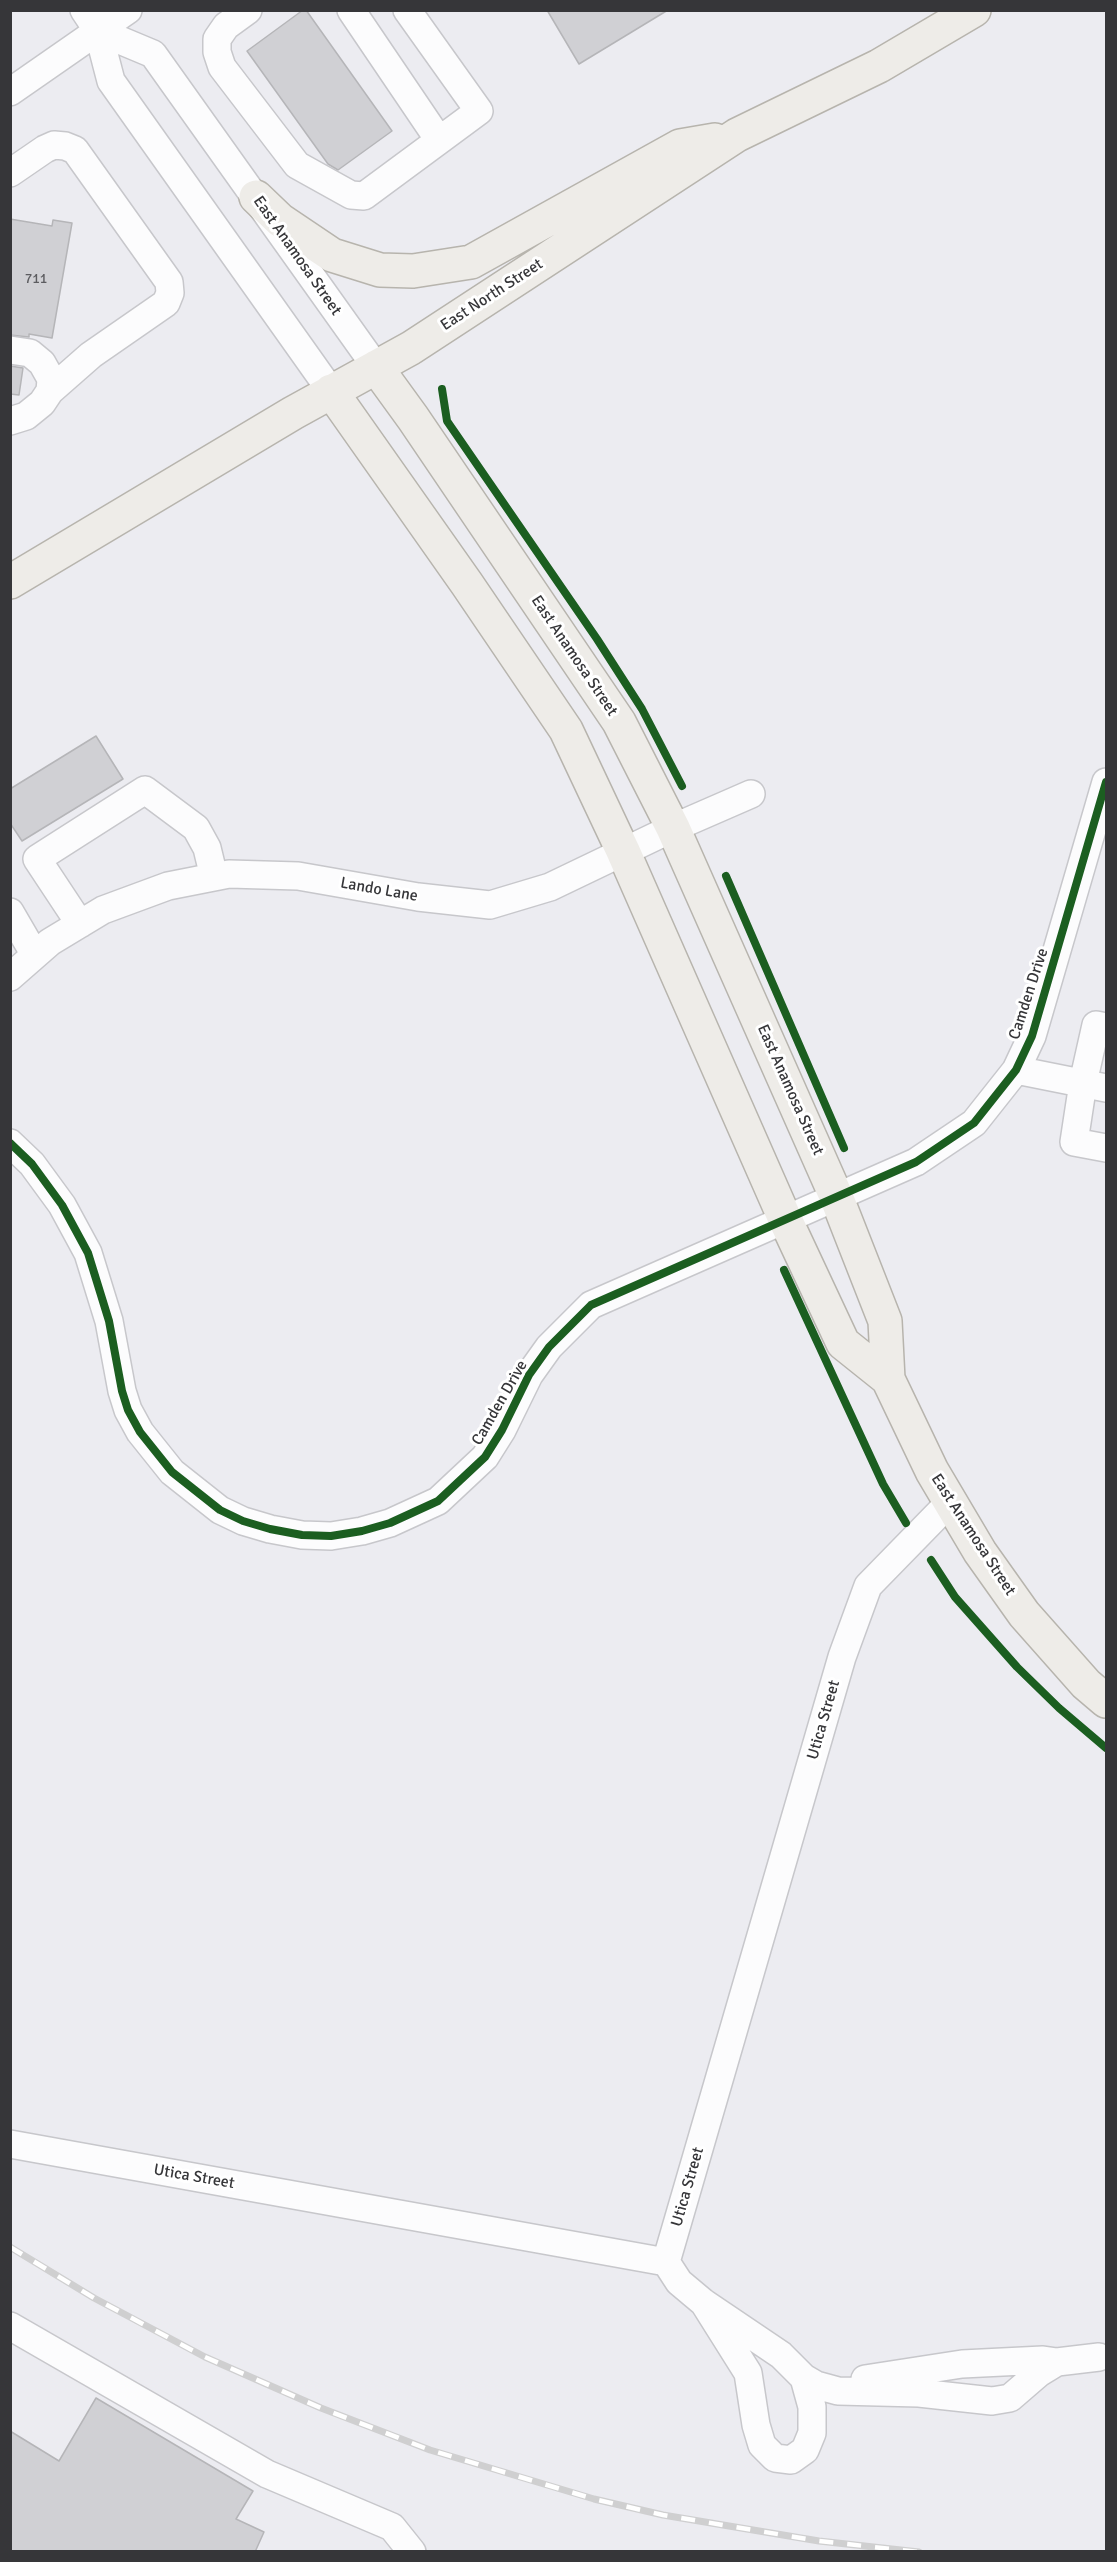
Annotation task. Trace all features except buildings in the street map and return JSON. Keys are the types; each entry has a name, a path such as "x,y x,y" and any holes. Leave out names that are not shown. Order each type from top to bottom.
{"main road":[{"name":"East North Street","path":"10,582 331,391 411,348 737,135 879,66 974,10"},
{"path":"256,197 280,220 332,255 380,270 413,271 471,262 680,146 737,135"},
{"name":"East Anamosa Street","path":"376,367 427,438 619,722 673,828 836,1196 885,1322 888,1379 932,1471 980,1552 1024,1614 1086,1684 1107,1701"},
{"name":"East Anamosa Street","path":"331,391 467,584 566,730 623,851 785,1219 843,1343 888,1379"}],"street":[{"path":"10,92 91,21 128,10"},
{"path":"248,10 225,26 217,39 217,52 222,67 297,165 351,195 364,196 479,111 406,10"},
{"path":"351,10 439,140"},
{"name":"East Anamosa Street","path":"91,21 153,54 376,367"},
{"name":"East Anamosa Street","path":"91,21 111,81 331,391"},
{"path":"10,173 54,145 75,150 169,282 170,292 166,303 91,354 51,392 42,404 26,416 10,421"},
{"path":"10,350 30,353 42,363 51,379 51,392"},
{"name":"Camden Drive","path":"10,1143 32,1164 62,1205 88,1253 109,1322 122,1391 140,1432 172,1472 220,1510 243,1521 270,1529 302,1535 331,1536 362,1531 399,1520 438,1501 485,1457 549,1347 591,1305 916,1162 974,1124 1016,1070 1032,1036 1107,782"},
{"path":"80,924 37,859 145,790 196,828 207,848 214,878"},
{"name":"Lando Lane","path":"10,977 50,942 103,910 168,886 230,874 298,876 418,897 490,905 550,887 623,851 751,794"},
{"path":"11,915 35,955"},
{"path":"1107,1027 1096,1025 1095,1085 1074,1142 1107,1148"},
{"path":"1016,1070 1095,1085"},
{"name":"Utica Street","path":"10,2144 666,2262 842,1657 868,1586 950,1502"},
{"path":"666,2262 679,2282 704,2304 781,2355 816,2385 838,2391 919,2393 992,2401 1010,2398 1057,2362"},
{"path":"704,2304 748,2373 756,2425 762,2445 775,2458 791,2460 805,2450 812,2433 812,2407 799,2372"},
{"path":"10,2326 267,2474 392,2527 412,2552"},
{"path":"799,2372 833,2378 865,2379 962,2364 1057,2362 1099,2357"}],"railway":[{"path":"10,2247 94,2298 205,2357 321,2408 430,2450 594,2499 663,2515 819,2541 919,2552"}],"cycle path":[{"path":"442,389 447,421 597,639 642,709 682,786"},
{"path":"10,1143 32,1164 62,1205 88,1253 109,1321 122,1391 128,1410 140,1432 172,1472 220,1510 243,1521 270,1529 302,1535 331,1536 390,1523 438,1501 485,1457 502,1430 529,1375 549,1347 591,1305 916,1162 974,1123 1016,1070 1032,1036 1106,782"},
{"path":"726,876 844,1148"},
{"path":"784,1270 883,1484 906,1523"},
{"path":"931,1560 955,1597 1017,1667 1059,1708 1106,1748"}]}
